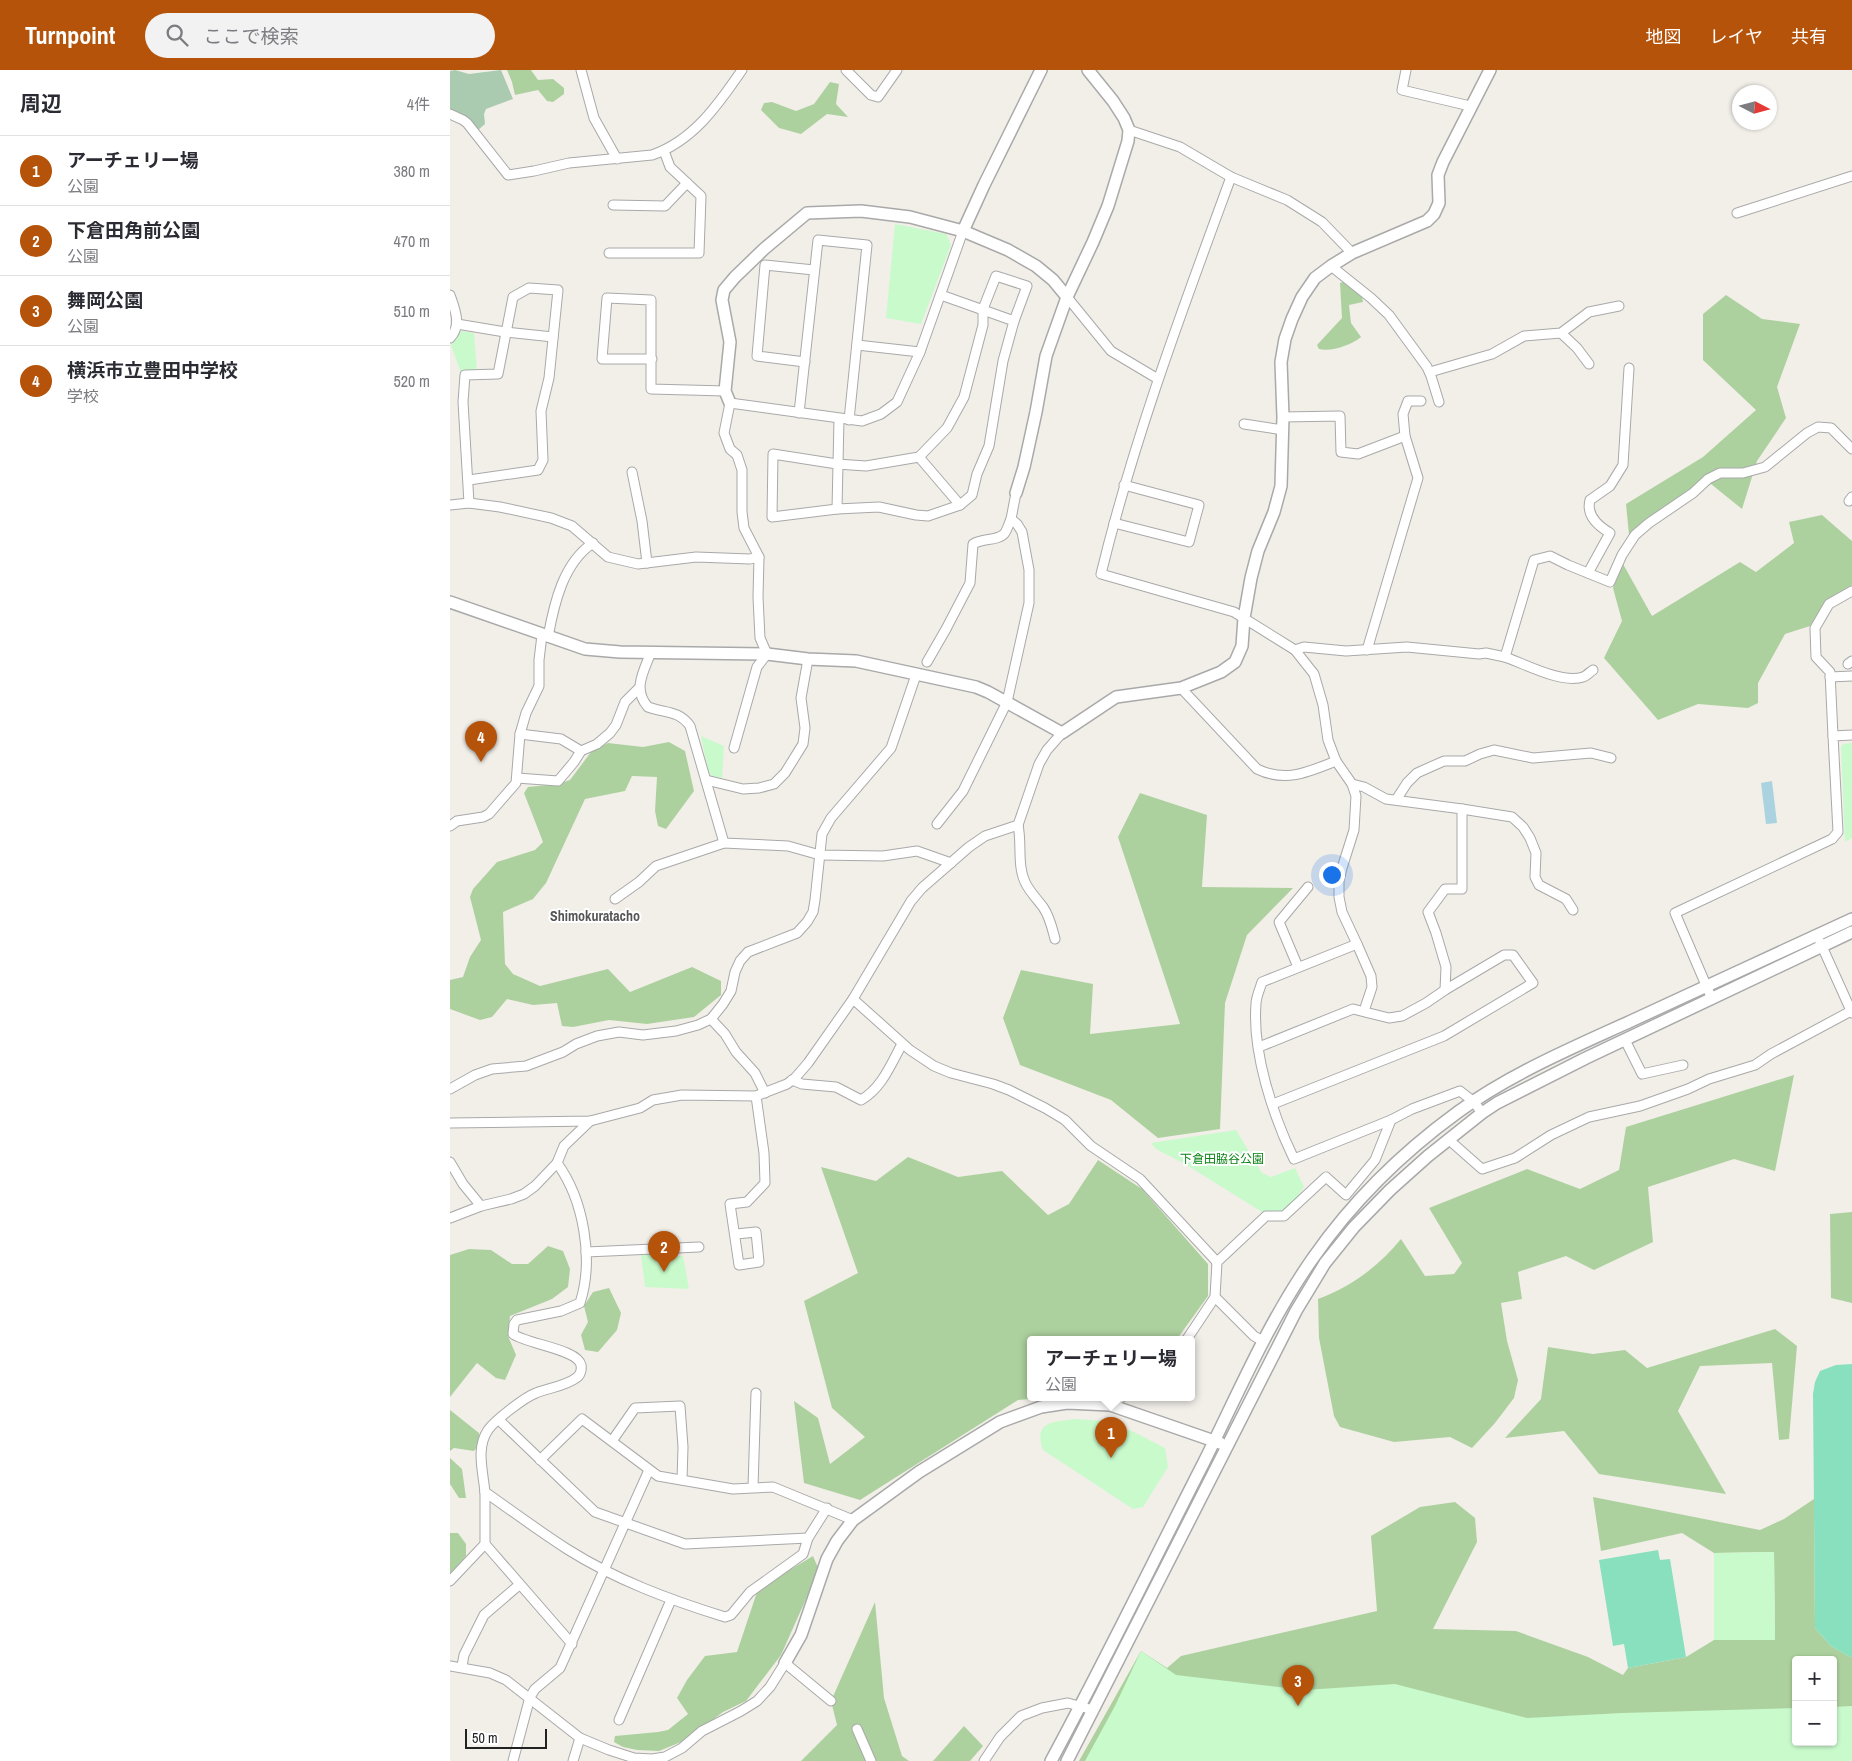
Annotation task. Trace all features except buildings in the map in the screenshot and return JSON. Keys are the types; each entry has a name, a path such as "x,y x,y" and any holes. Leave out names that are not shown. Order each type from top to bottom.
{"street":[{"path":"581,70 594,118 618,159"},
{"path":"450,114 467,124 508,176 534,172 569,163 652,155 664,151 681,141 703,122 718,105 742,70"},
{"path":"846,70 871,95 878,97 897,70"},
{"path":"730,403 862,421 881,414 897,402 920,352 963,231 1041,70"},
{"path":"927,662 970,584 973,544 980,540 994,539 1004,534 1011,519 1016,493 1024,468 1046,356 1067,297 1094,242 1108,206 1128,141 1128,130 1124,118 1114,101 1088,70"},
{"path":"1406,70 1402,90 1470,106"},
{"path":"1055,939 1048,916 1025,882 1022,869 1018,825 1039,764 1047,750 1062,733 1116,696 1180,688 1221,672 1235,662 1242,646 1244,618 1258,550 1274,512 1281,486 1283,417 1281,362 1285,339 1292,319 1302,297 1315,278 1331,266 1352,253 1427,221 1434,214 1439,203 1438,175 1470,106 1490,70"},
{"path":"1128,130 1180,148 1231,177 1287,200 1322,222 1352,253"},
{"path":"609,253 699,253 701,196 670,167 664,151"},
{"path":"1737,213 1852,176"},
{"path":"1231,177 1158,379 1124,486 1102,574 1234,612 1295,650 1314,674 1319,687 1328,740 1336,761 1352,784 1356,796 1354,830 1339,881 1339,897 1342,912 1371,976 1372,987 1364,1011"},
{"path":"613,204 665,206 687,183"},
{"path":"767,654 760,638 758,597 760,557 744,528 742,470 724,434 730,403 725,391 730,342 722,300 724,290 735,277 764,249 807,213 861,211 910,218 963,231 1008,250 1036,266 1052,280 1111,351 1158,379"},
{"path":"799,413 818,240 867,245 857,345 837,464 837,509"},
{"path":"805,362 757,356 766,265 814,270"},
{"path":"1331,266 1389,314 1430,372 1439,402"},
{"path":"996,276 1027,286 1014,321 1003,361 988,446 977,474 972,495 960,505 928,516 916,516 879,507 837,509 772,517 773,454 837,464 866,466 892,463 919,456 947,428 964,397 983,325 983,309 996,276"},
{"path":"469,480 538,470 544,460 541,411 549,378 558,290 529,288 513,297 498,374 464,376 463,402 469,503"},
{"path":"450,295 457,324 456,330 450,338"},
{"path":"941,295 1014,321"},
{"path":"652,359 602,359 607,298 651,300 652,359 651,389 725,391"},
{"path":"1430,372 1492,354 1524,336 1561,333 1589,312 1619,306"},
{"path":"457,324 553,337"},
{"path":"1561,333 1577,348 1589,364"},
{"path":"857,345 920,352"},
{"path":"1588,573 1610,533 1597,525 1588,506 1590,500 1610,486 1623,465 1629,368"},
{"path":"1367,650 1418,478 1405,436 1403,414 1408,401 1421,401"},
{"path":"1283,417 1340,416 1341,452 1358,454 1405,436"},
{"path":"1244,424 1283,430"},
{"path":"1505,657 1534,560 1550,556 1610,582 1622,555 1635,535 1708,479 1720,473 1744,473 1765,467 1807,433 1818,428 1831,428 1852,449"},
{"path":"919,456 960,505"},
{"path":"632,472 642,521 647,563"},
{"path":"1114,523 1189,542 1199,506 1124,486"},
{"path":"450,505 469,503 500,507 551,518 572,526 608,557 638,564 696,557 750,560 760,557"},
{"path":"937,824 963,791 1007,702 1029,603 1029,570 1022,532 1011,519"},
{"path":"450,826 457,821 483,817 489,814 514,787 517,778 520,734 526,713 539,686 539,660 554,604 571,566 583,550 593,543"},
{"path":"1712,999 1675,913 1832,839 1838,832 1830,672 1816,657 1815,628 1829,604 1852,591"},
{"path":"450,602 585,649 767,654 808,659 856,661 976,687 1062,733"},
{"path":"1295,650 1304,647 1346,651 1407,647 1479,654 1486,653 1505,657 1558,676 1572,678 1584,677 1593,670"},
{"path":"517,778 558,781 581,751 597,744 610,733 619,720 625,702 638,689 651,652"},
{"path":"734,748 757,666 767,654"},
{"path":"706,780 743,789 759,788 774,784 785,773 803,744 805,728 801,698 808,659"},
{"path":"450,1089 475,1075 492,1069 526,1066 563,1052 576,1044 597,1036 619,1032 643,1035 676,1031 711,1019 731,991 740,960 748,952 797,933 813,912 822,834 831,818 891,748 916,675"},
{"path":"1830,677 1852,676"},
{"path":"1180,688 1257,769 1269,775 1288,777 1336,761"},
{"path":"638,689 640,696 648,707 675,713 686,720 690,726 696,741 724,843"},
{"path":"520,734 560,739 581,751"},
{"path":"1833,736 1852,735"},
{"path":"1396,800 1407,783 1418,773 1444,762 1466,761 1494,750 1533,758 1591,753 1611,758"},
{"path":"1352,784 1364,787 1386,799 1512,817 1523,827 1536,853 1535,877 1539,885 1566,899 1573,910"},
{"path":"1445,990 1446,967 1428,912 1445,889 1462,889 1462,809"},
{"path":"450,1123 590,1121 640,1108 653,1100 682,1095 760,1095 792,1080 808,1063 853,999 910,901 969,847 986,836 1018,825"},
{"path":"615,899 639,882 656,866 724,843 788,846 820,855 883,856 917,851 951,863"},
{"path":"1298,967 1279,922 1308,887"},
{"path":"1067,1761 1296,1311 1325,1263 1354,1227 1390,1190 1448,1139 1504,1099 1712,999 1819,940 1852,919"},
{"path":"1051,1761 1081,1705 1263,1341 1313,1258 1342,1220 1378,1181 1459,1111 1492,1090 1571,1049 1707,986 1819,940 1852,932"},
{"path":"1448,1139 1482,1169 1514,1158 1551,1135 1589,1117 1640,1106 1688,1089 1709,1079 1731,1074 1755,1065 1771,1054 1851,1012 1819,940"},
{"path":"1357,944 1262,982 1256,1002 1263,1075 1282,1135 1294,1158 1460,1091 1474,1102 1482,1113"},
{"path":"1259,1047 1353,1009 1389,1018 1402,1016 1504,955 1513,955 1533,983 1444,1036 1273,1104"},
{"path":"853,999 902,1044 943,1070 1010,1090 1065,1120 1091,1146 1140,1179 1217,1262"},
{"path":"711,1019 755,1073 760,1095 765,1183 747,1202 730,1204 736,1234"},
{"path":"1625,1040 1642,1074 1683,1065"},
{"path":"792,1080 802,1084 836,1087 861,1100 872,1094 902,1044"},
{"path":"1189,1336 1215,1297 1217,1262 1266,1216 1284,1216 1326,1177 1346,1195 1375,1160 1391,1120"},
{"path":"450,1218 481,1206 524,1194 557,1164 564,1146 590,1121"},
{"path":"450,1162 463,1184 481,1206"},
{"path":"557,1164 566,1177 577,1200 586,1252 584,1289 580,1303 561,1312 517,1320 512,1329 513,1334 520,1338 564,1352 578,1359 581,1365 578,1376 574,1380 524,1399 499,1420 488,1431 481,1456 485,1492 485,1544 572,1644"},
{"path":"586,1252 699,1247"},
{"path":"1215,1297 1254,1336 1263,1341"},
{"path":"752,1487 756,1393"},
{"path":"1110,1405 1116,1401"},
{"path":"450,1666 462,1666 490,1673 506,1680 580,1738 634,1758 652,1760 665,1757 682,1748 702,1731 757,1701 770,1686 800,1635 827,1559 853,1520 919,1472 1000,1422 1041,1407 1066,1403 1110,1405 1228,1445"},
{"path":"612,1441 636,1408 680,1406 683,1446 682,1480"},
{"path":"540,1460 582,1419 658,1476 733,1489 773,1487 828,1508 853,1520"},
{"path":"499,1420 595,1512 685,1544 808,1538"},
{"path":"512,1761 530,1697 535,1689 560,1668 649,1470"},
{"path":"485,1492 568,1549 604,1570 671,1600 725,1617 731,1615 750,1592 803,1554 808,1538 828,1508"},
{"path":"450,1581 485,1544"},
{"path":"462,1666 464,1656 484,1614 519,1585"},
{"path":"619,1720 671,1600"},
{"path":"785,1663 831,1701"},
{"path":"984,1761 1000,1737 1021,1716 1042,1708 1068,1703 1081,1705 1093,1710"},
{"path":"857,1729 871,1761"},
{"path":"573,1761 580,1738"}],"green space":[{"path":"455,70 469,74 501,70 513,99 486,109 484,114 485,124 477,131 450,111 450,71"},
{"path":"507,70 531,70 538,80 553,79 564,88 564,94 553,102 547,101 538,90 515,95"},
{"path":"830,82 839,84 836,104 848,117 827,114 801,134 779,128 761,110 764,103 772,102 796,111 814,104"},
{"path":"895,224 946,234 951,245 921,324 886,318"},
{"path":"1343,282 1362,297 1363,302 1349,305 1351,323 1361,337 1341,347 1329,350 1319,349 1317,345 1342,318 1340,283"},
{"path":"1726,295 1762,319 1800,324 1777,387 1786,418 1757,461 1742,509 1711,484 1629,535 1626,504 1703,457 1756,410 1703,360 1703,314"},
{"path":"461,331 474,333 477,372 461,373 451,345"},
{"path":"1822,515 1852,541 1852,585 1825,601 1810,626 1785,634 1758,683 1758,703 1748,708 1698,704 1658,720 1604,658 1622,621 1613,588 1623,564 1652,616 1740,562 1756,572 1794,543 1789,522"},
{"path":"701,736 724,746 722,778 712,776 708,771"},
{"path":"669,742 685,751 694,791 666,829 658,826 655,811 657,777 632,776 625,791 585,799 546,883 533,899 503,912 505,964 513,974 540,986 608,969 630,992 692,967 721,981 721,995 694,1017 647,1024 609,1020 573,1027 562,1026 557,1003 533,1005 507,999 492,1017 480,1020 450,1009 450,980 463,977 470,957 481,940 470,897 473,889 497,862 535,850 543,842 524,793 528,787 558,784 570,780 591,752 608,743 643,747"},
{"path":"1852,743 1852,838 1845,842 1841,747 1843,744"},
{"path":"1140,793 1207,815 1202,887 1293,888 1247,935 1225,1003 1220,1129 1158,1138 1111,1100 1020,1065 1003,1018 1021,970 1093,984 1090,1034 1180,1024 1118,837"},
{"path":"1794,1075 1775,1171 1734,1159 1648,1187 1653,1242 1594,1270 1566,1256 1518,1272 1522,1299 1501,1303 1507,1341 1518,1380 1514,1398 1495,1423 1472,1448 1450,1437 1394,1442 1340,1427 1334,1416 1319,1338 1318,1299 1364,1275 1401,1239 1425,1276 1454,1274 1462,1263 1429,1208 1527,1169 1580,1189 1619,1170 1626,1127"},
{"name":"下倉田脇谷公園","path":"1236,1130 1262,1173 1271,1177 1295,1168 1304,1187 1293,1203 1283,1212 1262,1212 1185,1164 1156,1149 1151,1143"},
{"path":"908,1157 958,1177 1002,1171 1048,1215 1069,1204 1098,1160 1142,1189 1208,1264 1208,1296 1179,1336 1027,1336 1027,1399 1018,1400 860,1500 804,1483 794,1401 818,1418 830,1464 865,1437 832,1408 804,1301 858,1273 821,1167 876,1181"},
{"path":"1852,1212 1852,1303 1831,1298 1830,1214"},
{"path":"548,1246 563,1251 570,1269 568,1287 552,1299 510,1316 508,1336 516,1355 505,1380 496,1378 477,1363 450,1397 450,1255 469,1249 491,1250 512,1264 528,1264"},
{"path":"641,1255 683,1256 689,1289 645,1287"},
{"path":"609,1288 621,1313 617,1330 598,1352 585,1350 581,1335 588,1322 584,1306 593,1292"},
{"path":"1775,1329 1797,1346 1789,1439 1779,1440 1772,1363 1700,1366 1678,1411 1726,1494 1599,1474 1564,1431 1505,1438 1541,1399 1548,1347 1593,1354 1625,1350 1647,1368"},
{"path":"1852,1364 1852,1658 1831,1646 1815,1628 1813,1394 1815,1382 1820,1371 1836,1365"},
{"path":"450,1410 479,1433 479,1445 474,1451 454,1448 450,1451"},
{"path":"1075,1419 1104,1421 1134,1432 1165,1448 1168,1467 1143,1507 1133,1509 1043,1450 1041,1433 1043,1428 1053,1422"},
{"path":"450,1458 462,1469 466,1498 459,1498 450,1484"},
{"path":"1593,1497 1760,1530 1784,1519 1814,1499 1815,1628 1831,1646 1852,1658 1852,1761 1079,1761 1141,1651 1167,1668 1181,1656 1377,1611 1371,1536 1420,1507 1455,1502 1475,1518 1477,1542 1433,1629 1516,1631 1588,1657 1623,1675 1628,1668 1686,1657 1714,1640 1775,1640 1774,1552 1714,1553 1682,1533 1601,1551"},
{"path":"450,1533 458,1533 466,1544 466,1556 450,1574"},
{"path":"1658,1550 1660,1560 1670,1559 1686,1657 1628,1668 1624,1644 1613,1646 1599,1560"},
{"path":"1774,1552 1775,1640 1714,1640 1714,1553"},
{"path":"813,1556 819,1570 781,1655 746,1701 723,1712 686,1740 659,1751 637,1750 623,1747 614,1742 615,1736 668,1730 688,1714 677,1698 687,1680 705,1656 737,1652 758,1589"},
{"path":"875,1602 884,1698 902,1756 909,1761 801,1761 837,1725 831,1701"},
{"path":"1141,1651 1176,1675 1305,1690 1395,1684 1527,1718 1792,1708 1792,1746 1837,1746 1837,1707 1852,1706 1852,1761 1085,1761 1115,1706"},
{"path":"964,1726 983,1746 970,1761 933,1761"}],"water":[{"path":"1772,781 1777,823 1766,824 1761,783"}],"place":[{"name":"横浜市立豊田中学校","path":"481,762"},
{"name":"下倉田角前公園","path":"664,1272"},
{"name":"アーチェリー場","path":"1111,1458"},
{"name":"舞岡公園","path":"1298,1706"}],"district":[{"name":"Shimokuratacho","path":"595,916"}]}
